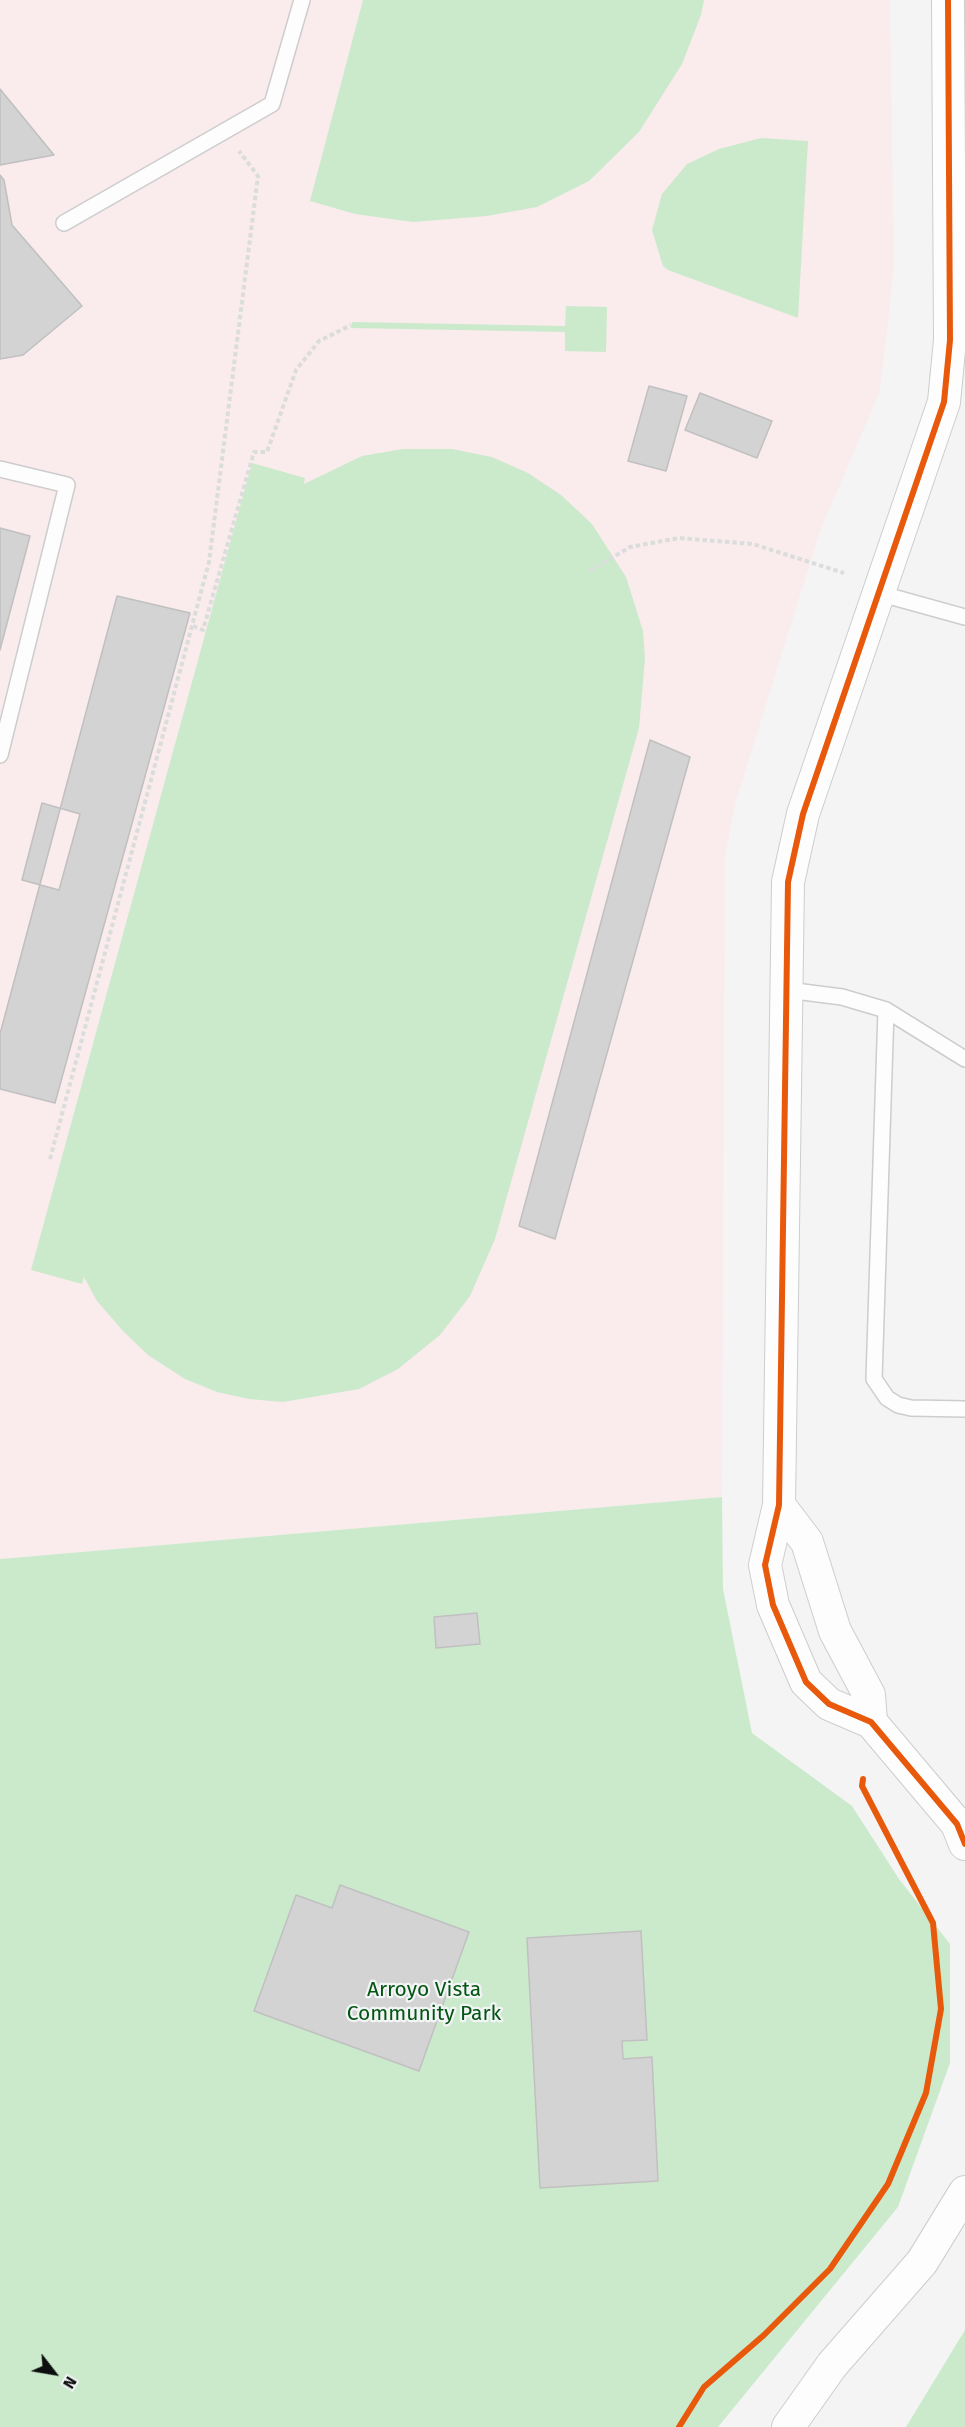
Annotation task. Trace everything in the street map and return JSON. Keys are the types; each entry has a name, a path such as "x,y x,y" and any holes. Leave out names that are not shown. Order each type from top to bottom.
{"street":[{"path":"948,0 950,340 944,402 803,814 788,882 778,1505 765,1565 773,1605 806,1682 829,1704 872,1722 957,1824 965,1844"},
{"path":"778,1505 807,1542 835,1631 869,1695 872,1722"},
{"path":"788,2427 832,2365 922,2262 965,2192"}],"lane":[{"path":"64,223 272,104 302,0"},
{"path":"0,469 67,485 0,755"},
{"path":"878,593 964,617"},
{"path":"787,990 842,997 886,1010 965,1059"},
{"path":"886,1010 874,1378 887,1398 898,1405 911,1408 965,1409"}],"path":[{"path":"50,1159 209,562 258,176 226,130"},
{"path":"192,626 203,630 254,452 267,452 296,370 320,341 351,325"},
{"path":"590,571 630,547 679,538 753,543 844,573"}],"shaded area":[{"path":"0,0 890,0 894,269 880,391 820,531 736,801 725,856 722,1497 0,1559"}],"green space":[{"path":"363,0 704,0 701,15 682,64 639,132 589,181 537,207 487,216 413,222 355,214 310,201"},
{"path":"761,138 808,141 798,318 668,270 663,266 652,230 662,194 687,164 719,149"},
{"path":"566,306 607,307 606,352 565,351 565,332 351,328 352,322 565,326"},
{"path":"403,449 452,449 492,457 528,473 561,495 592,524 626,577 643,631 645,659 639,728 495,1239 470,1296 440,1335 398,1369 359,1389 283,1402 249,1399 217,1392 185,1379 148,1355 97,1301 84,1277 82,1284 31,1270 252,463 305,478 304,484 362,456"},
{"name":"Arroyo Vista Community Park","path":"722,1497 723,1589 752,1733 852,1806 899,1879 950,1944 950,2063 898,2207 718,2427 0,2427 0,1559"},
{"path":"965,2330 965,2427 906,2427"}],"building":[{"path":"0,89 54,155 0,165"},
{"path":"0,175 4,180 12,225 82,306 23,355 0,359"},
{"path":"649,386 687,396 666,471 628,461"},
{"path":"700,393 772,421 757,458 685,430"},
{"path":"0,528 30,536 0,650"},
{"path":"117,596 190,613 55,1103 0,1089 0,1034"},
{"path":"650,740 690,757 555,1239 519,1226"},
{"path":"42,803 80,814 59,890 22,880"},
{"path":"477,1613 480,1644 436,1648 434,1617"},
{"path":"340,1885 469,1932 419,2071 254,2011 296,1895 332,1908"},
{"path":"641,1931 647,2040 622,2041 623,2059 652,2057 658,2181 540,2188 527,1938"}],"cycle path":[{"path":"948,0 950,340 944,402 803,814 788,882 779,1505 765,1565 773,1605 806,1682 829,1704 871,1722 957,1824 965,1844"},
{"path":"679,2427 704,2387 764,2335 830,2269 888,2184 926,2093 941,2009 933,1923 862,1786 863,1779"}]}
